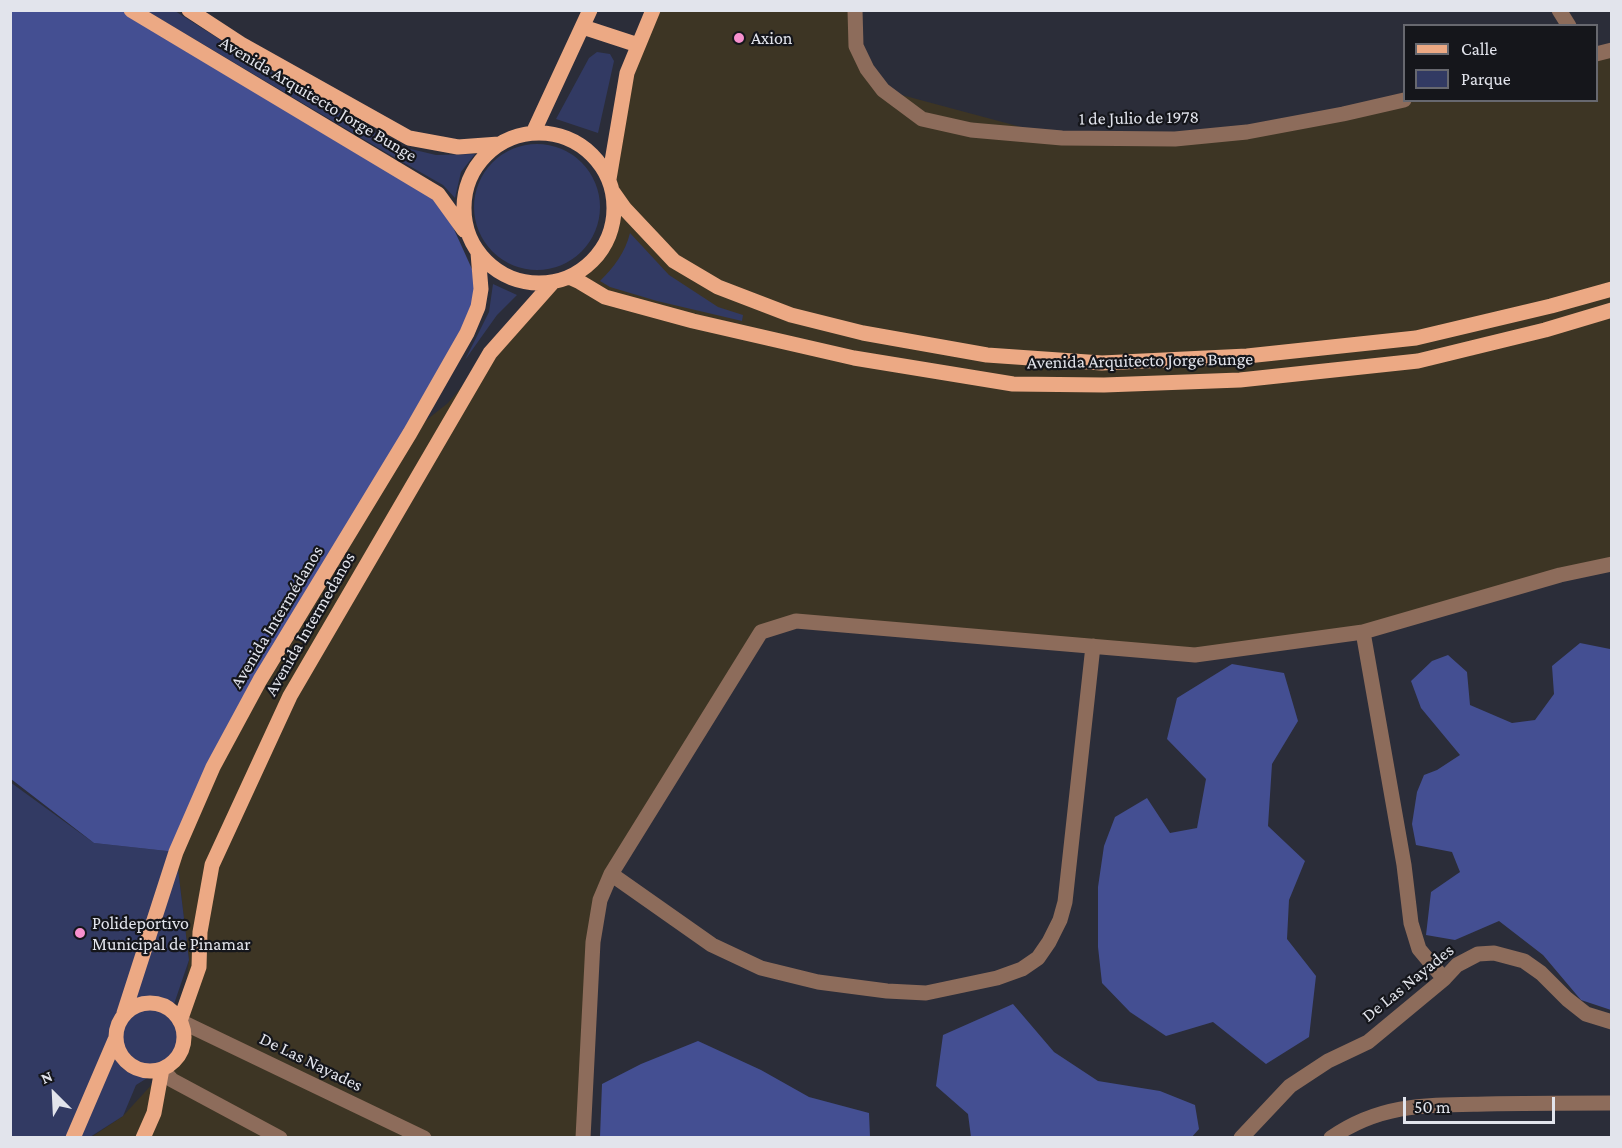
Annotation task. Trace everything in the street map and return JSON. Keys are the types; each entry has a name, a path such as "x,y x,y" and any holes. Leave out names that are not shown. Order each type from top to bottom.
{"main road":[{"name":"Avenida Arquitecto Jorge Bunge","path":"131,10 438,194 469,238"},
{"name":"Avenida Arquitecto Jorge Bunge","path":"189,10 241,44 409,138 458,147 499,144"},
{"path":"533,133 590,10"},
{"path":"611,185 596,159 578,144 557,135 533,133 516,136 499,144 483,158 470,176 464,196 464,218 469,238 478,253 492,268 511,279 532,284 553,282 569,277 591,263 607,242 614,217 611,185 627,73 652,10"},
{"path":"583,27 638,45"},
{"name":"Avenida Arquitecto Jorge Bunge","path":"611,185 625,209 674,261 718,287 791,315 863,333 987,355 1102,363 1247,356 1416,338 1551,306 1611,289"},
{"name":"Avenida Intermédanos","path":"124,1013 176,852 213,767 260,680 410,433 466,333 478,307 481,289 478,253"},
{"name":"Avenida Arquitecto Jorge Bunge","path":"569,277 605,297 693,321 854,358 1013,384 1104,385 1240,380 1418,361 1545,330 1611,310"},
{"name":"Avenida Intermedanos","path":"180,1021 199,967 200,932 212,865 290,696 490,352 553,282"},
{"path":"151,1002 167,1007 180,1021 184,1033 183,1046 173,1062 162,1069 149,1071 132,1067 118,1051 115,1030 124,1013 132,1007 151,1002"},
{"path":"73,1137 115,1040"},
{"path":"143,1137 154,1113 162,1069"}],"street":[{"name":"1 de Julio de 1978","path":"855,10 856,46 867,69 883,90 922,119 971,130 1062,138 1175,139 1247,132 1403,100"},
{"path":"1559,10 1568,24"},
{"path":"583,1137 593,942 600,900 611,874 761,632 796,621 1195,656 1363,632 1560,575 1611,564"},
{"path":"1363,632 1404,865 1411,922 1419,949 1444,979"},
{"path":"611,874 712,945 761,968 818,982 887,991 926,993 997,978 1022,969 1038,958 1049,942 1060,920 1065,902 1093,646"},
{"name":"De Las Nayades","path":"1241,1137 1290,1086 1328,1061 1368,1042 1444,979 1456,965 1478,954 1494,953 1524,961 1541,973 1586,1014 1611,1022"},
{"name":"De Las Nayades","path":"180,1021 424,1137"},
{"path":"162,1069 172,1080 280,1137"},
{"path":"1331,1137 1365,1118 1420,1105 1611,1103"}],"shaded area":[{"path":"10,11 132,11 438,194 481,289 478,307 260,680 176,852 94,843 11,779"},
{"path":"650,11 855,11 856,46 883,90 1062,138 1175,139 1403,100 1403,102 1598,102 1598,50 1611,46 1611,564 1363,632 1195,655 796,621 761,632 600,900 583,1137 90,1138 123,1116 177,1057 189,960 176,852 260,680 410,433 448,403 553,282 569,277 591,263 607,242 614,217 609,179"},
{"path":"1580,643 1610,649 1611,647 1611,1010 1581,1000 1543,955 1499,921 1455,940 1426,935 1431,892 1460,872 1452,852 1416,845 1412,824 1417,792 1424,775 1437,770 1460,755 1421,708 1411,681 1432,661 1448,655 1467,672 1470,705 1512,723 1535,720 1554,694 1552,666"},
{"path":"1232,664 1284,673 1298,721 1272,764 1268,826 1305,861 1289,900 1287,939 1316,976 1309,1037 1266,1064 1213,1022 1166,1036 1130,1012 1102,983 1098,947 1098,887 1104,846 1115,817 1147,798 1170,833 1197,828 1206,779 1167,739 1177,698"},
{"path":"1013,1004 1054,1052 1098,1081 1160,1091 1195,1105 1199,1129 1191,1138 971,1137 968,1114 936,1086 943,1035"},
{"path":"698,1041 761,1070 809,1097 869,1113 870,1137 600,1137 602,1084 641,1064"}],"green space":[{"path":"147,11 175,11 301,91 398,146 436,155 475,154 461,172 455,198 443,185"},
{"path":"597,52 610,54 614,61 598,133 556,119 589,58"},
{"path":"537,144 561,149 581,163 595,183 600,207 595,231 581,251 561,265 537,270 513,265 493,251 479,231 474,207 479,183 493,163 513,149"},
{"path":"630,233 669,275 718,307 743,315 742,321 657,301 610,287 600,281 618,259"},
{"path":"493,284 517,295 497,315 465,360 489,312"},
{"name":"Polideportivo Municipal de Pinamar","path":"10,782 94,843 176,852 189,960 172,1010 183,1027 183,1046 173,1062 136,1085 123,1116 90,1137 11,1137"}],"place":[{"name":"Axion","path":"739,38"},
{"name":"Polideportivo Municipal de Pinamar","path":"80,933"}]}
